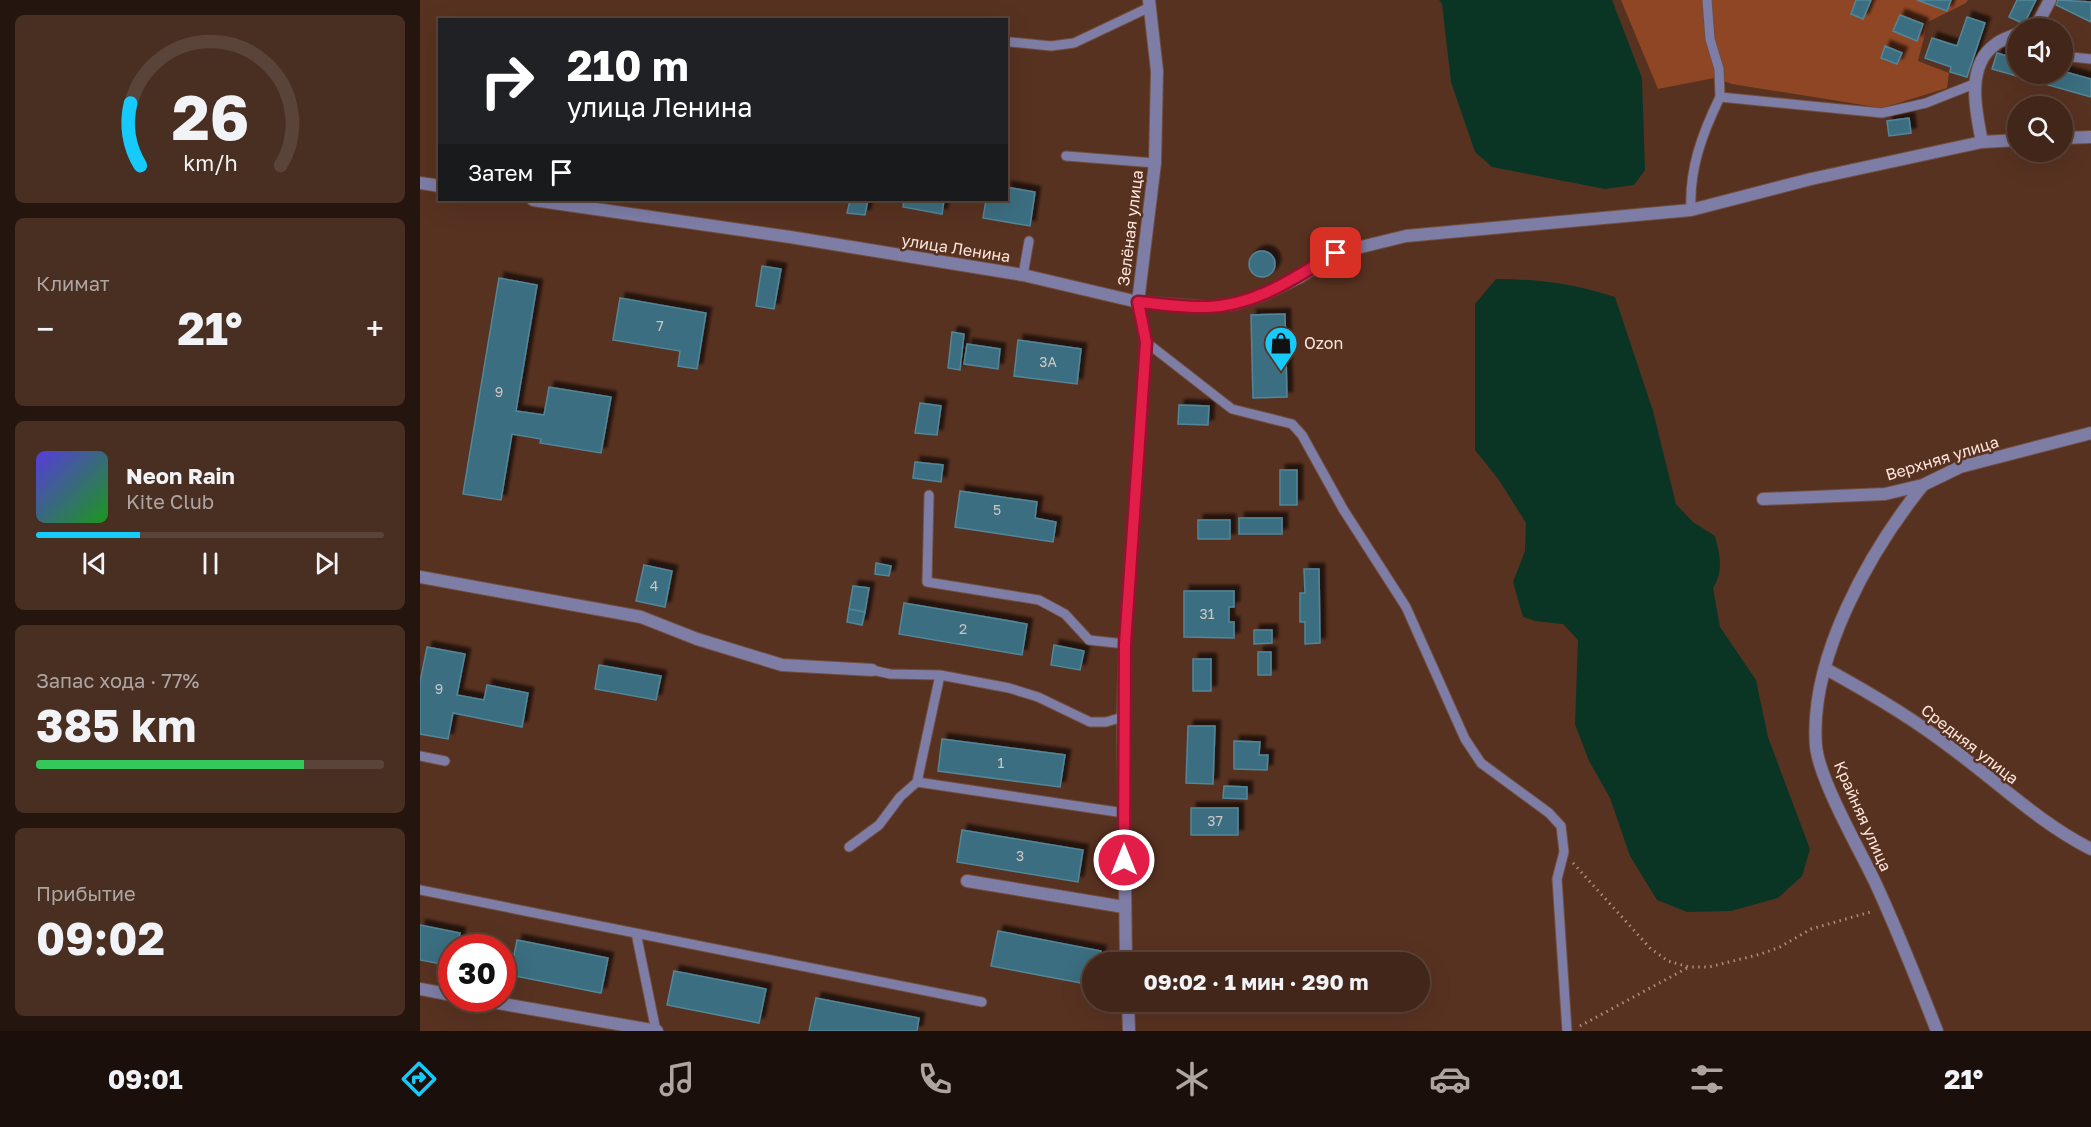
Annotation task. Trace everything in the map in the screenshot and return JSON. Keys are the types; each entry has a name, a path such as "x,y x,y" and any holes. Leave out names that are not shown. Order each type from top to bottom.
{"street":[{"path":"2041,18 2050,0"},
{"name":"Зелёная улица","path":"1126,952 1123,717 1125,644 1146,342 1138,302 1155,164 1157,71 1149,3"},
{"path":"1982,142 1975,106 1974,84 1985,57 1995,44 2007,39"},
{"path":"2073,138 2091,137"},
{"name":"улица Ленина","path":"539,201 790,237 1023,275 1138,302 1207,308 1235,304 1274,290 1336,253 1406,236 1691,210 1811,179 1982,142 2007,141"},
{"path":"420,183 438,186"},
{"name":"Верхняя улица","path":"1763,499 1885,494 1923,485 1960,467 2091,433"},
{"name":"Крайняя улица","path":"1923,485 1894,521 1866,567 1837,633 1816,710 1816,748 1829,784 1887,908 1937,1031"},
{"path":"420,577 641,617 697,639 782,666 872,670"},
{"name":"Средняя улица","path":"1826,669 1889,703 1952,748 2032,814 2060,833 2091,849"},
{"path":"966,881 1124,907"},
{"path":"420,989 438,992"},
{"path":"516,1006 656,1031"},
{"path":"1128,1012 1129,1031"}],"lane":[{"path":"1691,210 1690,183 1696,155 1704,130 1720,97 1719,69 1710,39 1707,0"},
{"path":"1010,42 1051,46 1074,43 1149,3"},
{"path":"2073,57 2091,59"},
{"path":"1720,97 1881,113 1926,103 1974,84"},
{"path":"1066,156 1155,164"},
{"path":"1023,275 1029,241"},
{"path":"1146,342 1232,409 1292,424 1302,435 1343,510 1406,607 1465,739 1481,763 1549,813 1561,826 1564,852 1557,879 1567,1031"},
{"path":"929,495 927,582 1039,600 1065,614 1089,640 1125,644"},
{"path":"872,670 890,674 940,675 1009,688 1045,700 1090,722 1106,722 1123,717"},
{"path":"849,847 879,825 900,797 917,782 940,675"},
{"path":"420,756 445,761"},
{"path":"917,782 1124,813"},
{"path":"420,890 982,1002"},
{"path":"636,933 656,1031"}],"path":[{"path":"1564,852 1650,948 1668,961 1689,967 1709,967 1761,954 1780,947 1811,929 1846,917 1887,908"},
{"path":"1572,1031 1689,967"}],"shaded area":[{"path":"1439,0 1612,0 1642,78 1645,170 1634,185 1605,189 1492,167 1475,152 1451,82 1442,4"},
{"path":"1621,0 1968,0 1928,22 1918,61 1949,73 1947,88 1882,108 1732,84 1714,78 1658,89"},
{"path":"1496,279 1556,283 1615,297 1653,411 1676,504 1693,522 1715,536 1720,569 1713,588 1720,627 1756,680 1768,737 1810,849 1802,876 1778,898 1731,911 1687,912 1657,900 1630,856 1610,798 1589,761 1575,724 1578,640 1563,624 1535,621 1523,617 1513,582 1525,551 1526,523 1499,480 1475,450 1475,304"}],"building":[{"path":"1856,0 1871,0 1863,19 1851,14"},
{"path":"1917,0 1951,0 1947,11"},
{"path":"2017,0 2036,0 2027,18 2009,17"},
{"path":"2058,0 2091,2 2091,22 2056,5"},
{"path":"1900,15 1923,24 1917,41 1893,31"},
{"path":"1967,17 1985,23 1967,77 1950,72 1951,67 1925,58 1932,38 1957,46"},
{"path":"1885,46 1902,53 1897,64 1881,58"},
{"path":"1997,53 2007,56 2007,73 1992,69"},
{"path":"2073,74 2091,79 2091,97 2045,84 2073,84"},
{"path":"1909,118 1911,133 1889,136 1887,121"},
{"path":"1008,187 1035,192 1030,226 983,218 986,201 1008,201"},
{"path":"850,201 868,201 865,215 847,213"},
{"path":"904,201 944,201 942,214 903,207"},
{"path":"1262,251 1271,255 1275,264 1271,273 1262,277 1253,273 1249,264 1253,255"},
{"path":"762,266 781,269 774,309 756,306"},
{"path":"499,278 537,285 516,411 544,415 549,387 611,397 601,453 540,443 541,439 512,434 501,500 463,494"},
{"path":"620,298 706,313 697,369 678,366 680,351 613,340"},
{"path":"1285,314 1287,397 1253,398 1251,315"},
{"path":"952,332 964,334 960,370 948,368"},
{"path":"1018,340 1081,349 1077,384 1014,376"},
{"path":"967,344 1000,349 998,369 964,364"},
{"path":"920,403 941,406 937,435 915,433"},
{"path":"1179,405 1209,406 1208,425 1178,424"},
{"path":"915,462 943,465 941,482 913,478"},
{"path":"1280,470 1297,470 1297,505 1280,505"},
{"path":"960,491 1037,502 1035,518 1056,522 1053,542 955,527"},
{"path":"1239,518 1282,518 1282,534 1239,534"},
{"path":"1198,520 1230,520 1230,539 1198,539"},
{"path":"876,563 891,566 889,576 875,574"},
{"path":"644,565 672,571 665,607 636,601"},
{"path":"1304,569 1319,569 1320,643 1305,644 1305,622 1300,622 1300,593 1305,593"},
{"path":"853,586 869,588 865,612 849,609"},
{"path":"1184,591 1234,591 1234,607 1229,607 1229,622 1234,622 1234,638 1184,637"},
{"path":"904,603 1027,624 1022,655 899,634"},
{"path":"849,609 865,612 862,625 847,622"},
{"path":"1254,630 1272,630 1272,643 1254,644"},
{"path":"1054,645 1084,651 1080,670 1051,665"},
{"path":"427,647 465,654 457,695 484,700 487,685 528,693 522,727 453,713 448,739 420,734 420,682"},
{"path":"1258,652 1271,652 1271,675 1258,675"},
{"path":"1193,659 1211,659 1211,691 1193,691"},
{"path":"599,665 661,676 656,700 595,689"},
{"path":"1188,726 1215,726 1213,784 1186,783"},
{"path":"942,739 1065,755 1060,787 938,771"},
{"path":"1234,741 1260,742 1259,755 1268,755 1267,770 1234,769"},
{"path":"1224,786 1247,787 1247,799 1223,798"},
{"path":"1191,808 1238,808 1238,835 1191,835"},
{"path":"962,830 1083,850 1078,882 957,862"},
{"path":"420,925 460,933 438,934 438,963 420,960"},
{"path":"998,931 1101,951 1082,952 1082,983 991,966"},
{"path":"517,940 608,958 601,993 516,976"},
{"path":"674,971 766,989 759,1023 667,1005"},
{"path":"816,998 919,1018 917,1031 809,1031"}],"place":[{"name":"Ozon","path":"1281,372"}],"route":[{"path":"1124,860 1125,644 1146,342 1138,302 1207,308 1235,304 1265,294 1300,277 1336,253"}]}
